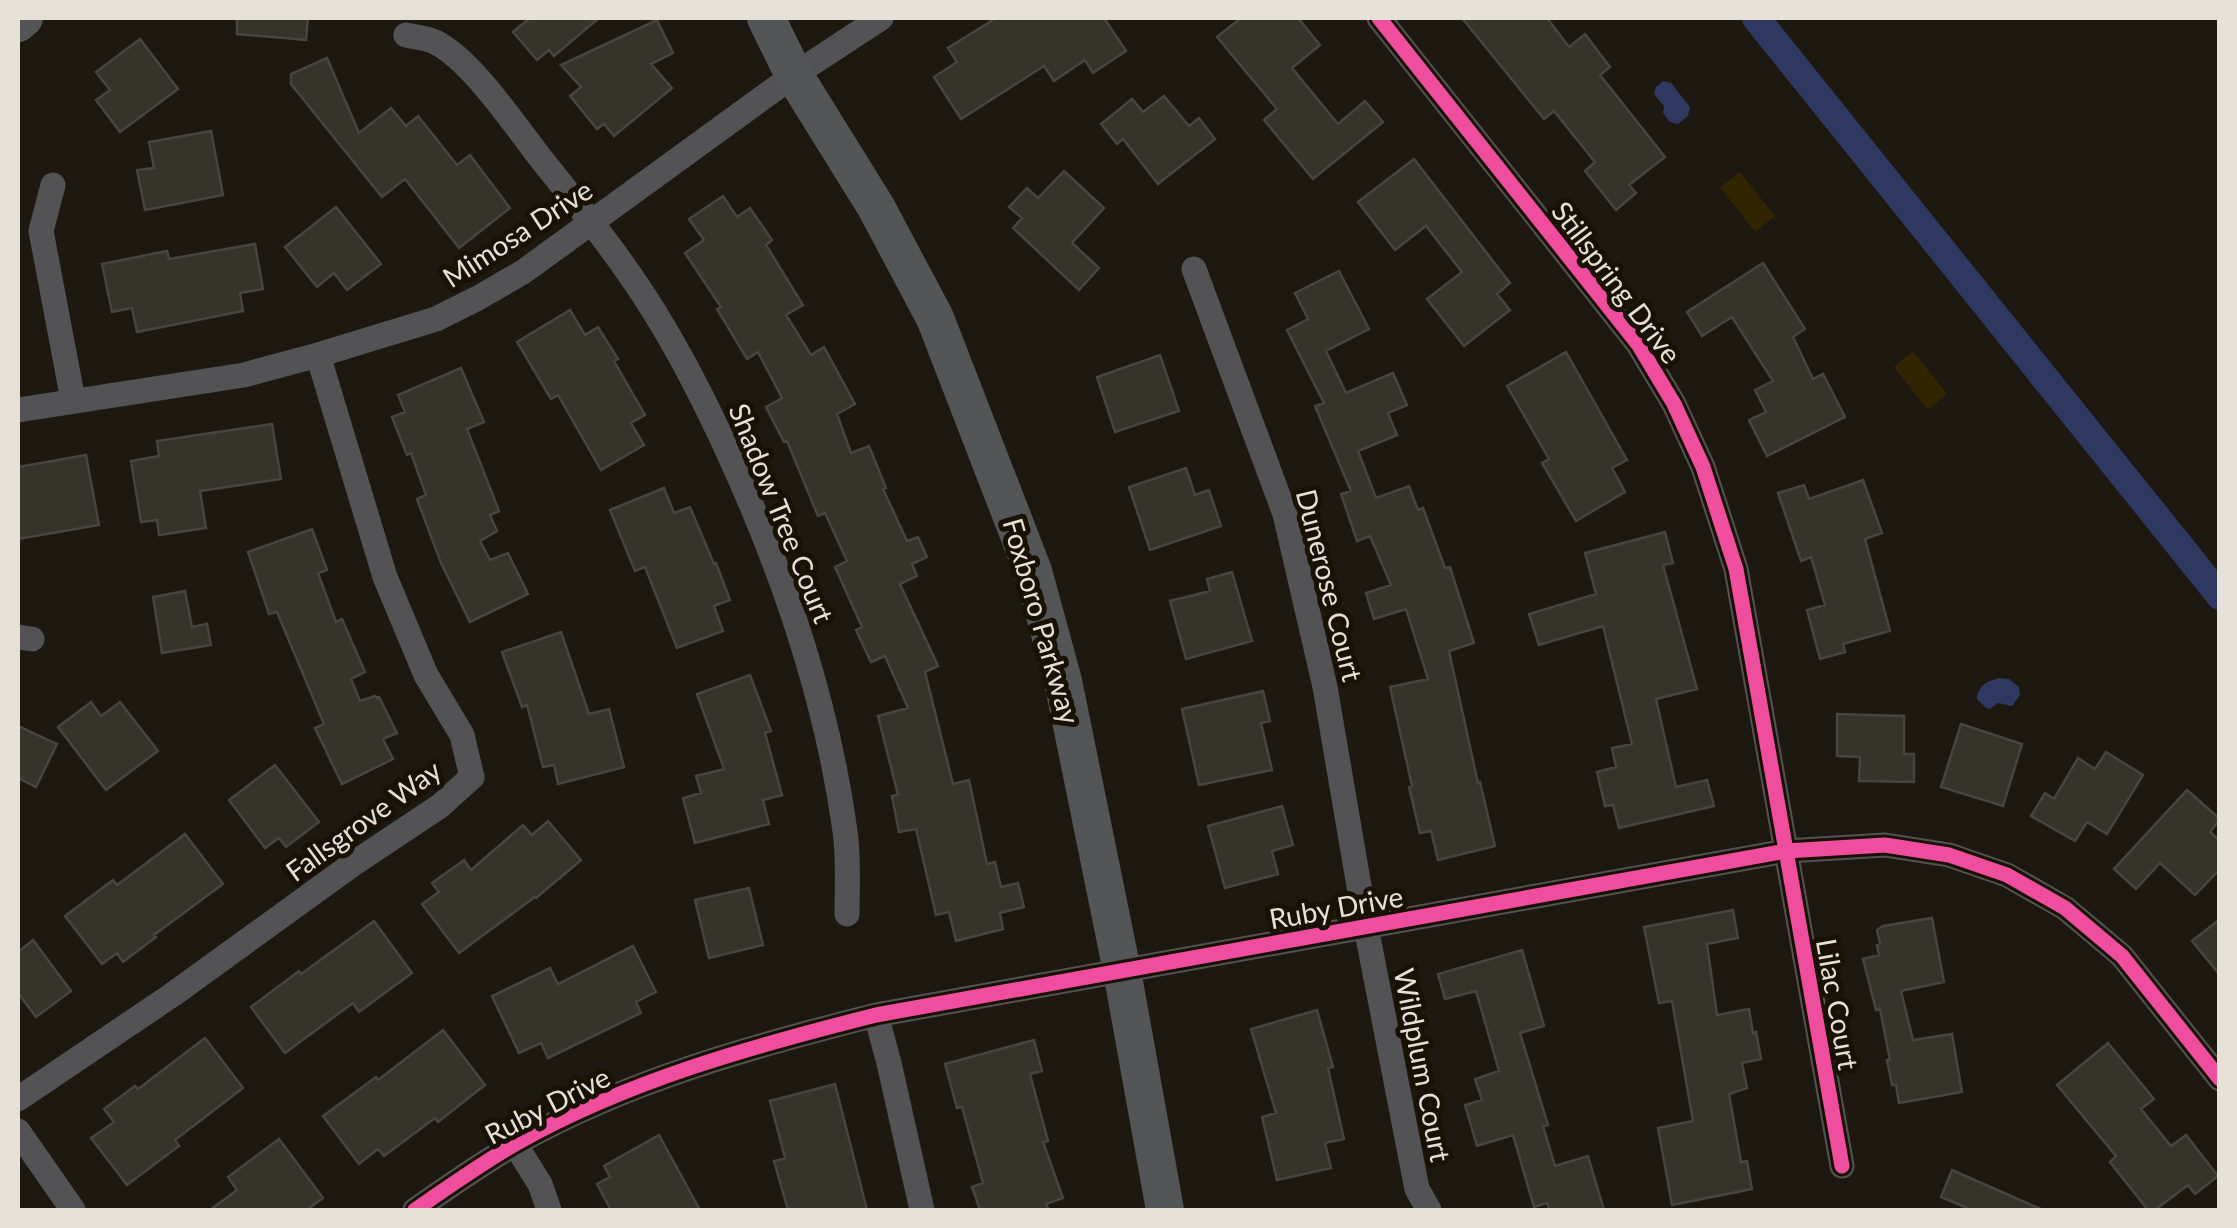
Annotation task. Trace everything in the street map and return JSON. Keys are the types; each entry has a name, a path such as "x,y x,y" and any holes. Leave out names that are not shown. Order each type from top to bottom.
{"main road":[{"path":"18,22 24,18"},
{"name":"Foxboro Parkway","path":"735,18 794,74"},
{"name":"Foxboro Parkway","path":"766,18 794,74 876,207 934,318 1033,570 1063,681 1122,970 1165,1210"}],"street":[{"name":"Mimosa Drive","path":"18,410 244,375 436,319 523,272 794,74 881,18"},
{"name":"Stillspring Drive","path":"1379,18 1638,344 1674,404 1702,467 1736,569 1786,851"},
{"name":"Shadow Tree Court","path":"406,34 436,42 462,62 486,89 592,223 654,312 688,370 774,557 801,636 825,723 846,834 847,914"},
{"path":"53,185 41,231 73,400"},
{"name":"Dunerose Court","path":"1194,269 1285,514 1326,687 1366,927"},
{"name":"Fallsgrove Way","path":"18,1099 440,806 472,778 462,734 426,674 386,577 318,356"},
{"name":"Ruby Drive","path":"416,1210 515,1144 559,1122 687,1068 782,1039 876,1015 1786,851 1885,845 1949,855 2007,875 2065,908 2122,956 2220,1079"},
{"name":"Lilac Court","path":"1786,851 1842,1166"},
{"name":"Wildplum Court","path":"1366,927 1417,1189 1429,1210"},
{"path":"876,1015 922,1210"},
{"path":"18,1130 73,1210"},
{"path":"515,1144 540,1184 549,1210"}],"shaded area":[{"path":"1740,172 1775,216 1755,232 1720,187"},
{"path":"1913,351 1947,394 1928,410 1894,367"}],"water":[{"path":"1663,81 1671,83 1690,107 1688,116 1678,124 1670,122 1654,94"},
{"path":"2000,678 2019,687 2020,695 2012,706 1998,703 1986,708 1977,699 1979,691 1987,682"}],"building":[{"path":"237,18 308,18 306,40 237,34"},
{"path":"530,18 599,18 554,56 549,50 537,60 513,32"},
{"path":"996,18 1104,18 1126,51 1093,73 1085,60 1054,81 1044,66 961,119 934,77 957,62 948,48"},
{"path":"1241,18 1298,18 1320,45 1292,68 1338,124 1365,101 1383,122 1313,179 1264,120 1277,109 1217,37"},
{"path":"1462,18 1547,18 1569,47 1585,34 1610,67 1600,75 1665,157 1629,185 1636,193 1616,210 1585,171 1595,162 1554,111 1544,119"},
{"path":"657,20 673,53 651,64 672,88 614,136 604,124 597,129 570,96 581,87 561,65"},
{"path":"140,39 178,89 120,132 96,100 110,90 96,72"},
{"path":"327,58 359,133 391,108 406,126 418,116 457,165 470,155 510,208 459,248 405,179 382,197 291,84 291,74"},
{"path":"1164,96 1189,126 1199,118 1215,139 1158,184 1123,139 1117,144 1101,124 1132,99 1143,112"},
{"path":"211,131 223,195 145,210 137,170 154,168 149,142"},
{"path":"1414,159 1510,283 1497,294 1510,310 1464,346 1427,299 1462,272 1426,226 1395,250 1358,202"},
{"path":"1064,171 1104,208 1072,243 1099,268 1079,290 1013,228 1022,218 1009,207 1027,188 1038,198"},
{"path":"723,196 737,217 750,208 772,240 766,245 803,305 786,315 811,355 824,347 855,404 837,414 851,453 869,446 907,541 918,537 927,557 912,564 917,576 900,584 938,666 925,672 953,784 969,780 987,864 995,862 1001,887 1018,883 1024,907 1000,913 1003,929 956,941 949,912 936,915 916,829 899,832 892,796 898,795 878,716 908,708 885,656 871,662 856,630 862,627 835,567 847,561 825,513 818,516 787,441 784,442 766,407 782,398 758,352 747,359 717,309 721,307 685,253 704,240 689,219"},
{"path":"336,207 381,264 347,290 334,273 317,287 285,247"},
{"path":"255,244 263,289 240,293 243,311 137,332 132,308 112,312 102,264 167,251 169,259"},
{"path":"1763,263 1805,329 1793,337 1813,379 1823,374 1845,417 1767,456 1749,420 1766,412 1755,390 1773,381 1732,317 1702,336 1687,312"},
{"path":"1339,271 1369,329 1326,351 1346,393 1393,373 1407,405 1388,413 1397,435 1358,451 1376,498 1409,486 1418,510 1423,508 1445,568 1450,567 1474,643 1449,651 1495,846 1438,860 1431,831 1420,833 1390,687 1428,679 1406,609 1374,619 1366,593 1391,585 1370,536 1357,541 1341,494 1351,491 1315,406 1324,403 1287,330 1308,319 1295,293"},
{"path":"570,310 585,335 598,327 645,415 631,423 644,445 601,470 558,395 551,399 517,342"},
{"path":"1566,352 1627,460 1612,468 1625,492 1576,521 1542,463 1549,459 1507,386"},
{"path":"1160,355 1179,411 1115,432 1097,377"},
{"path":"461,368 484,422 467,429 499,511 490,515 497,531 480,541 490,560 508,553 528,594 470,622 441,563 417,499 426,495 411,453 407,455 392,417 405,412 398,395"},
{"path":"272,424 281,479 200,491 206,528 159,535 157,520 141,522 131,461 159,456 157,441"},
{"path":"86,455 99,525 18,539 18,467"},
{"path":"1186,468 1195,495 1209,490 1221,526 1150,550 1129,487"},
{"path":"1863,480 1882,533 1865,539 1890,631 1843,644 1845,652 1820,659 1807,610 1825,605 1811,557 1801,561 1778,493 1804,485 1809,499"},
{"path":"664,488 674,513 690,507 730,600 714,606 723,631 677,648 645,567 635,571 610,510"},
{"path":"312,529 327,570 318,573 336,622 342,619 365,672 351,679 360,701 379,697 397,733 383,739 393,759 342,784 315,728 324,724 277,612 269,614 248,552"},
{"path":"1665,532 1673,563 1663,565 1697,689 1656,699 1676,787 1707,780 1714,806 1619,828 1613,805 1605,806 1597,772 1616,767 1612,748 1632,744 1603,626 1539,645 1529,614 1596,594 1585,553"},
{"path":"1232,572 1252,641 1186,659 1170,601 1210,591 1207,579"},
{"path":"185,591 192,627 207,624 211,645 162,653 153,597"},
{"path":"561,632 589,714 609,709 624,767 558,784 554,765 543,767 527,705 522,707 502,652"},
{"path":"750,675 771,731 765,733 782,795 763,800 769,824 695,843 683,798 701,793 696,776 724,769 697,694"},
{"path":"1263,691 1270,721 1261,723 1272,770 1199,785 1182,709"},
{"path":"91,702 101,716 120,702 158,751 106,790 58,727"},
{"path":"1837,714 1904,716 1904,754 1914,754 1914,782 1859,781 1860,757 1837,756"},
{"path":"1961,724 2022,744 2003,806 1941,787"},
{"path":"18,726 57,744 36,787 18,778"},
{"path":"2106,752 2143,775 2107,834 2087,822 2075,841 2031,816 2045,793 2054,799 2078,758 2095,769"},
{"path":"275,765 319,822 286,847 279,838 265,848 229,800"},
{"path":"2187,790 2220,819 2210,832 2220,841 2220,869 2195,895 2160,863 2136,889 2114,869"},
{"path":"1282,806 1293,845 1272,851 1278,874 1225,888 1208,826"},
{"path":"548,821 581,860 459,953 422,904 439,892 432,883 464,860 471,870 523,825 532,835"},
{"path":"185,834 223,884 123,962 117,953 102,964 65,916 113,880 117,885"},
{"path":"749,888 763,945 709,958 695,900"},
{"path":"1733,910 1738,938 1707,944 1717,1015 1749,1009 1761,1059 1742,1063 1747,1088 1729,1094 1741,1162 1747,1161 1752,1189 1672,1205 1658,1128 1693,1121 1672,1001 1659,1003 1644,927"},
{"path":"1932,918 1944,982 1901,991 1913,1040 1952,1034 1962,1092 1899,1103 1896,1085 1892,1085 1880,1009 1876,1010 1863,959 1879,955 1877,930 1883,926"},
{"path":"2220,919 2220,975 2192,941"},
{"path":"374,921 412,973 359,1012 353,1003 285,1053 251,1007"},
{"path":"33,940 71,991 36,1017 18,993 18,952"},
{"path":"633,946 656,992 636,1002 641,1013 548,1058 541,1043 519,1053 492,996 550,968 558,984"},
{"path":"1522,950 1544,1026 1520,1033 1548,1125 1543,1126 1555,1166 1588,1156 1604,1210 1550,1210 1547,1203 1534,1207 1513,1135 1477,1146 1465,1105 1482,1100 1475,1079 1499,1071 1476,991 1445,999 1438,974"},
{"path":"1317,1010 1333,1067 1328,1068 1344,1139 1325,1143 1331,1168 1277,1180 1262,1117 1276,1113 1251,1029"},
{"path":"443,1030 485,1085 438,1122 435,1118 384,1156 378,1149 359,1164 323,1116"},
{"path":"205,1038 243,1088 175,1140 179,1146 127,1185 91,1138 114,1122 104,1109 135,1086 138,1089"},
{"path":"1034,1040 1042,1071 1030,1074 1048,1141 1043,1142 1063,1198 1046,1204 1049,1210 980,1210 972,1187 983,1183 962,1107 957,1108 945,1064"},
{"path":"2108,1043 2154,1099 2141,1109 2171,1146 2186,1135 2218,1176 2195,1194 2188,1185 2155,1210 2148,1210 2110,1162 2116,1156 2057,1085"},
{"path":"835,1084 867,1210 788,1210 774,1161 785,1158 770,1101"},
{"path":"659,1135 700,1210 611,1210 597,1184 610,1177 604,1166"},
{"path":"279,1139 323,1198 307,1210 210,1210 237,1190 228,1177"},
{"path":"1952,1170 2043,1210 1972,1210 1941,1197"}],"waterway":[{"path":"1756,18 2220,596"}],"cycle path":[{"path":"1379,18 1638,344 1674,404 1703,467 1736,569 1842,1166"},
{"path":"415,1210 517,1143 603,1101 692,1067 830,1027 876,1015 1786,851 1885,845 1949,855 2007,875 2065,908 2122,956 2220,1079"}]}
